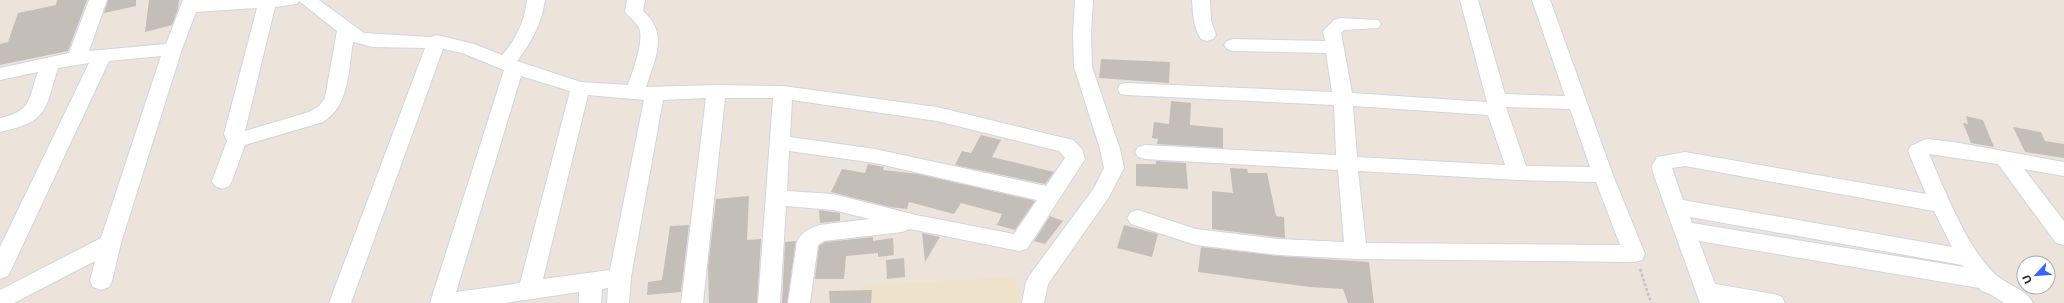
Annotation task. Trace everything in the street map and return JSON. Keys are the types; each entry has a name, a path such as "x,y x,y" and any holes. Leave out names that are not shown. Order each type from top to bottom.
{"street":[{"path":"77,58 98,0"},
{"path":"101,281 110,243 173,49 191,4 290,0"},
{"path":"307,0 326,12 346,30 359,38 373,41 437,41 468,48 509,65 580,88 645,94 716,91 782,92 937,114 1066,145 1074,151 1075,159 1019,243 916,223 833,202 776,198"},
{"path":"536,0 523,41 509,65 442,303 530,290 590,292 620,277"},
{"path":"618,303 620,277 645,94 649,30 645,22 634,12 636,0"},
{"path":"1033,303 1037,282 1102,192 1114,168 1110,149 1083,68 1082,33 1084,0"},
{"path":"1201,0 1202,20 1207,35"},
{"path":"1469,0 1496,104 1518,173"},
{"path":"1138,218 1196,237 1279,247 1356,251 1634,254 1602,175 1541,0"},
{"path":"237,140 234,139 234,134 267,2"},
{"path":"1356,251 1347,163 1344,99 1332,31 1335,26 1340,24 1372,24"},
{"path":"237,140 316,117 326,112 334,99 346,30"},
{"path":"340,303 437,41"},
{"path":"1233,45 1334,47"},
{"path":"0,74 77,58 173,49"},
{"path":"0,270 102,56"},
{"path":"0,125 23,119 32,114 50,64"},
{"path":"530,290 580,88"},
{"path":"1127,89 1496,104 1578,103"},
{"path":"692,303 716,91"},
{"path":"769,303 782,92"},
{"path":"222,181 237,140"},
{"path":"779,144 875,156 1051,195"},
{"path":"2022,303 1988,280 1969,258 1941,204 1918,151 1926,146 2064,169"},
{"path":"1145,152 1518,173 1602,175"},
{"path":"2004,158 2064,237"},
{"path":"1774,303 1708,297 1683,230 1662,166 1664,162 1668,160 1685,159 1941,204"},
{"path":"1676,207 1969,258"},
{"path":"799,303 808,241 812,236 818,233 916,223"},
{"path":"1683,230 1988,280"},
{"path":"0,300 110,243"},
{"path":"1988,280 1997,303"}],"path":[{"path":"1639,266 1651,303"}],"shaded area":[{"path":"1015,277 1020,303 862,303 863,285"}],"building":[{"path":"57,0 87,0 68,51 0,65 0,44 8,42 18,13 56,5"},
{"path":"108,0 136,0 136,6 104,13"},
{"path":"149,0 179,0 178,9 172,25 145,32"},
{"path":"1101,59 1170,62 1169,83 1099,78"},
{"path":"1171,101 1191,103 1190,125 1223,128 1223,148 1157,144 1158,139 1152,138 1154,122 1169,124"},
{"path":"1966,116 1983,120 1994,147 1971,143 1963,123 1968,124"},
{"path":"2013,127 2041,132 2045,141 2064,144 2064,158 2025,152"},
{"path":"981,135 1001,140 992,157 1054,172 1045,184 955,165 962,151 971,153"},
{"path":"1156,161 1186,163 1188,189 1136,186 1136,164 1156,164"},
{"path":"868,164 884,167 883,170 918,174 1035,201 1015,230 997,225 1002,214 961,203 954,214 909,202 907,209 890,207 831,192 842,169 865,173"},
{"path":"1230,168 1247,169 1248,173 1267,173 1276,216 1284,217 1285,238 1212,229 1212,191 1233,193"},
{"path":"749,196 747,240 761,239 757,303 709,303 708,266 716,199"},
{"path":"819,210 840,213 840,221 820,223"},
{"path":"1050,216 1063,221 1045,244 1034,241"},
{"path":"689,225 681,292 647,295 648,282 662,280 670,226"},
{"path":"1124,225 1158,234 1152,257 1117,248"},
{"path":"922,233 940,237 925,262"},
{"path":"873,237 873,241 893,238 894,255 878,257 878,253 846,256 844,279 815,279 819,246 825,242"},
{"path":"796,241 787,303 782,303 785,242"},
{"path":"1201,247 1279,256 1369,262 1374,303 1348,303 1343,289 1310,287 1198,272"},
{"path":"904,258 905,277 887,279 886,260"},
{"path":"872,290 871,303 830,303 829,291"}]}
